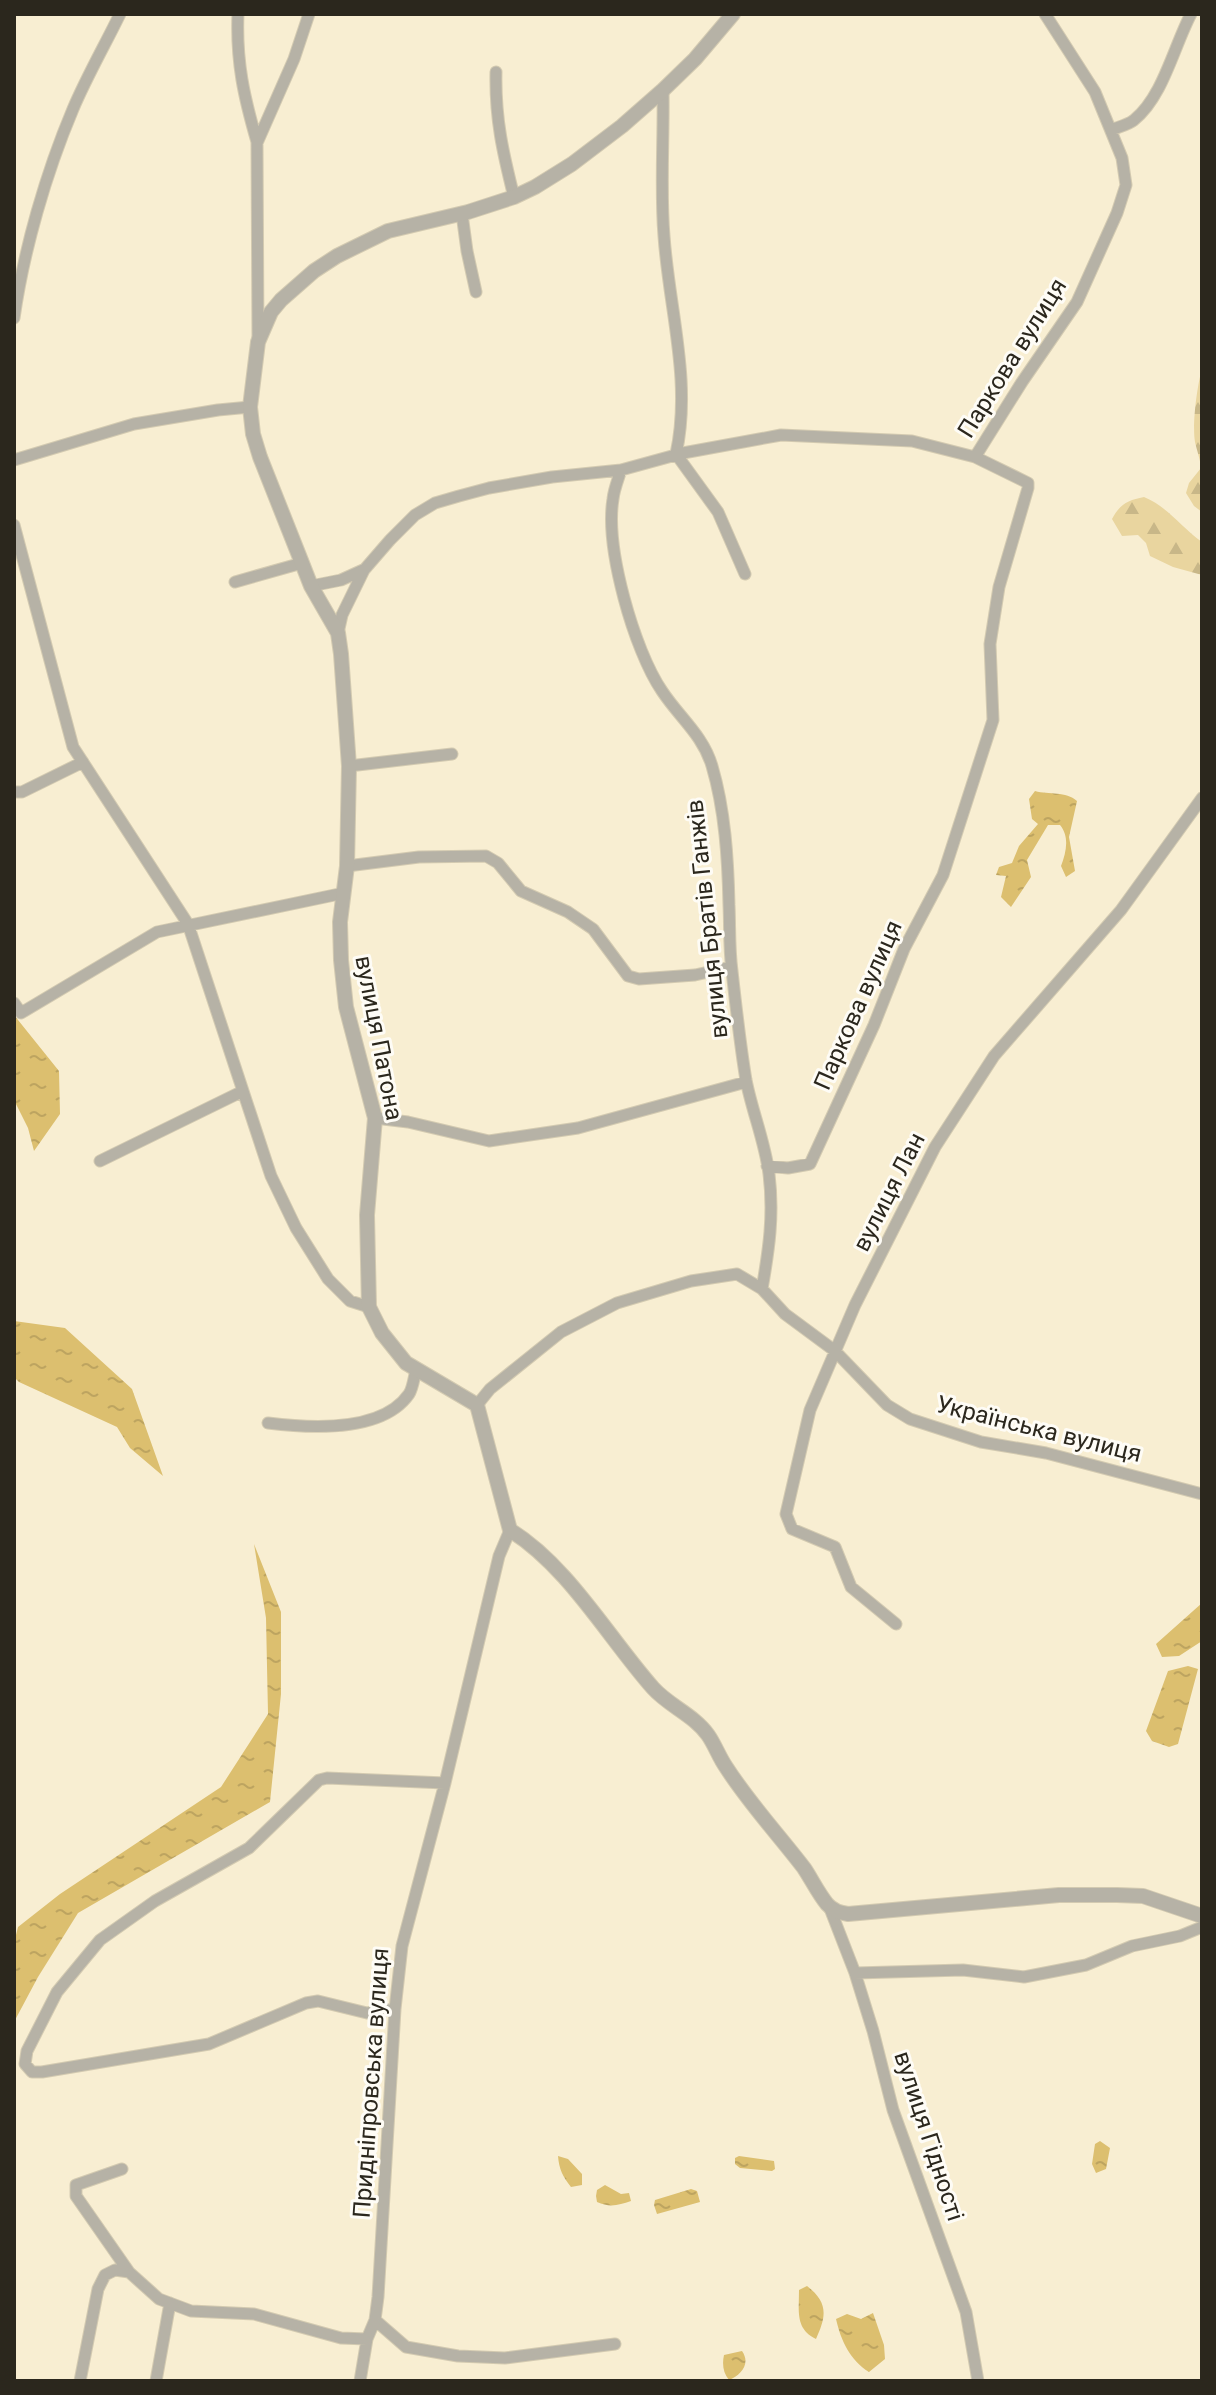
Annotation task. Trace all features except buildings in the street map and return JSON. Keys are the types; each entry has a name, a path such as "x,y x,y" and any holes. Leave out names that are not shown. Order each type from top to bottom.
{"street":[{"path":"14,318 21,270 57,152 74,107 120,14"},
{"path":"238,14 237,48 244,99 257,143 258,342"},
{"path":"257,143 294,59 309,14"},
{"name":"вулиця Патона","path":"338,633 311,586 253,434 250,407 258,342 271,312 314,271 362,243 388,231 462,214 514,197 572,164 663,90 695,59 733,14"},
{"name":"Паркова вулиця","path":"767,1166 788,1168 810,1164 874,1025 904,949 943,875 993,720 990,644 999,587 1028,488 1028,483 975,457 1077,302 1117,213 1126,185 1122,158 1095,92 1045,14"},
{"path":"1111,130 1132,122 1149,105 1191,14"},
{"path":"496,72 495,102 499,134 514,197"},
{"path":"663,90 664,235 681,371 682,424 676,454 718,512 745,574"},
{"path":"462,214 476,292"},
{"path":"14,460 134,424 250,407"},
{"path":"311,586 341,580 364,570 402,527 435,503 502,486 621,470 676,454 781,435 912,441 975,457"},
{"name":"вулиця Братів Ганжів","path":"621,470 612,512 616,558 624,596 650,670 662,691 696,732 712,768 724,833 731,967 746,1082 767,1166 771,1238 762,1289"},
{"path":"14,525 73,747 188,924 271,1176 296,1228 328,1279 350,1301 369,1307 393,1349 406,1363 477,1405 510,1530"},
{"path":"235,582 302,563"},
{"name":"вулиця Патона","path":"364,570 342,615 338,633 349,766 347,866 340,935 346,1007 375,1118 367,1215 369,1307"},
{"path":"349,766 452,754"},
{"path":"14,792 22,792 83,762"},
{"name":"вулиця Лан","path":"896,1624 851,1587 835,1547 792,1529 786,1514 810,1410 855,1305 935,1147 994,1056 1121,910 1202,798"},
{"path":"347,866 419,857 486,856 498,863 521,891 568,912 593,929 628,976 639,979 695,975 731,967"},
{"path":"14,1003 21,1013 157,932 344,893"},
{"path":"375,1118 408,1122 489,1141 578,1128 746,1082"},
{"path":"100,1161 243,1091"},
{"name":"Українська вулиця","path":"477,1405 490,1389 561,1332 617,1303 691,1281 737,1274 762,1289 785,1314 835,1351 887,1405 910,1419 981,1442 1046,1453 1202,1494"},
{"path":"268,1423 328,1428 363,1421 391,1410 410,1393 416,1370"},
{"name":"Придніпровська вулиця","path":"360,2381 378,2297 395,2009 402,1946 499,1556 510,1530"},
{"name":"вулиця Гідності","path":"510,1530 528,1541 570,1585 653,1688 708,1734 746,1797 804,1868 829,1906 855,1973 893,2110 966,2312 978,2381"},
{"path":"395,2009 367,2013 318,2001 306,2003 209,2044 42,2072 32,2072 25,2064 27,2051 57,1992 100,1940 155,1901 249,1848 319,1780 445,1783"},
{"path":"829,1906 848,1914 1059,1895 1117,1895 1143,1896 1202,1916"},
{"path":"855,1973 963,1970 1024,1977 1086,1965 1132,1946 1180,1936 1202,1927"},
{"path":"122,2169 76,2185 76,2196 129,2272 159,2299 191,2311 254,2314 341,2338 367,2339"},
{"path":"80,2381 98,2289 105,2275 115,2270 129,2272"},
{"path":"156,2381 170,2303"},
{"path":"375,2320 406,2347 458,2356 505,2358 615,2344"}],"green space":[{"path":"1202,369 1202,512 1186,493 1189,483 1201,468 1194,426"},
{"path":"1144,497 1160,506 1202,542 1202,575 1173,567 1150,556 1146,543 1138,535 1122,536 1112,519 1125,504"}],"water":[{"path":"1035,791 1063,794 1077,801 1069,837 1075,871 1066,877 1061,866 1066,850 1065,835 1060,825 1048,825 1027,860 1031,877 1011,907 1001,897 1006,876 996,875 999,867 1012,863 1019,846 1038,824 1032,819 1029,799"},
{"path":"14,1015 59,1071 60,1114 34,1151 28,1128 14,1100"},
{"path":"14,1321 65,1328 132,1389 163,1476 130,1448 117,1427 14,1377"},
{"path":"254,1544 281,1612 281,1694 270,1802 78,1913 14,2022 14,1943 18,1927 60,1894 221,1787 268,1714 266,1618"},
{"path":"1202,1603 1202,1641 1179,1656 1162,1657 1156,1644"},
{"path":"1188,1666 1198,1669 1178,1744 1169,1747 1152,1741 1146,1731 1168,1671"},
{"path":"1100,2141 1110,2148 1106,2169 1096,2173 1092,2164 1095,2144"},
{"path":"558,2156 568,2159 582,2174 582,2185 571,2187 562,2173"},
{"path":"735,2158 774,2161 775,2169 740,2168 735,2164"},
{"path":"605,2185 621,2194 629,2193 631,2201 618,2205 597,2202 597,2190"},
{"path":"691,2189 697,2191 700,2202 657,2214 655,2200"},
{"path":"807,2286 819,2298 824,2311 816,2339 801,2325 799,2290"},
{"path":"873,2313 884,2345 885,2359 869,2372 847,2349 836,2319 847,2314 861,2319"},
{"path":"742,2351 745,2365 729,2380 725,2374 724,2355"}]}
